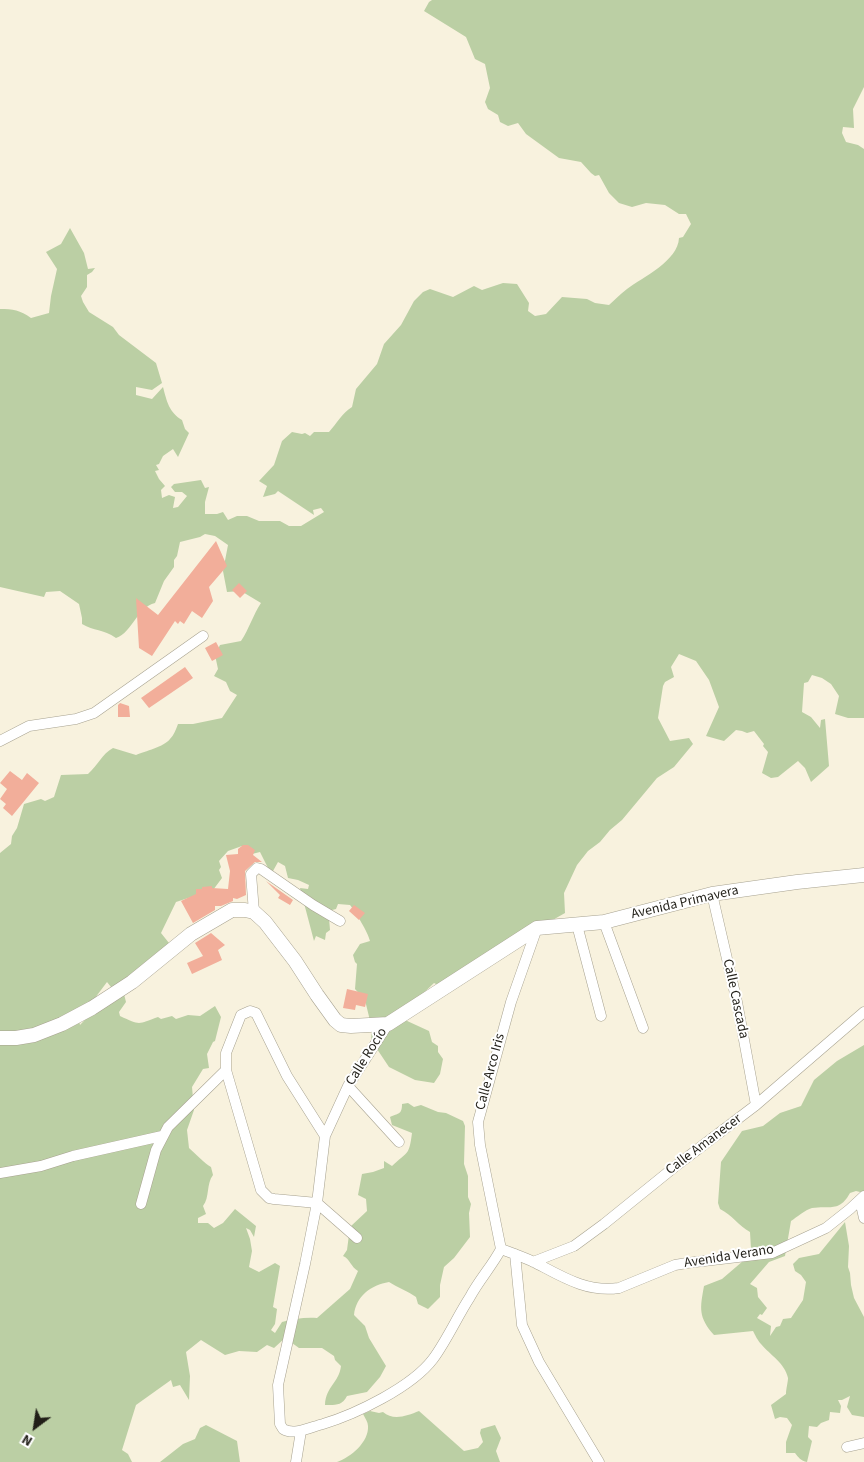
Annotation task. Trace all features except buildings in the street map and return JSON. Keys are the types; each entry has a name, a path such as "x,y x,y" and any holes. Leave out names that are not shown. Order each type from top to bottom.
{"street":[{"path":"0,741 30,726 82,717 94,713 203,636"},
{"path":"254,912 252,874 257,868 340,921"},
{"name":"Avenida Primavera","path":"536,928 604,922 712,894 864,875"},
{"name":"Calle Cascada","path":"712,894 738,1002 756,1105"},
{"path":"0,1038 34,1035 62,1024 92,1008 132,982 191,934 232,910 254,912 265,922 277,936 335,1020 345,1026 388,1024"},
{"path":"604,922 643,1028"},
{"path":"577,925 601,1016"},
{"name":"Calle Rocío","path":"301,1430 286,1431 280,1424 278,1384 305,1264 325,1136 348,1086 388,1024 536,928"},
{"name":"Calle Arco Iris","path":"501,1249 480,1145 478,1122 511,1002 536,928"},
{"path":"325,1136 287,1076 256,1013 250,1011 241,1015 226,1053 226,1070 261,1190 269,1198 316,1203 357,1238"},
{"name":"Calle Amanecer","path":"533,1262 574,1246 592,1233 676,1165 756,1105 864,1012"},
{"path":"141,1204 156,1150 162,1136 179,1115 226,1070"},
{"path":"348,1086 399,1142"},
{"path":"0,1173 41,1166 74,1156 162,1136"},
{"path":"862,1198 864,1218"},
{"name":"Avenida Verano","path":"501,1249 590,1288 619,1288 681,1264 772,1253 826,1228 862,1198"},
{"path":"296,1462 301,1430 333,1421 399,1390 418,1375 436,1354 478,1282 494,1264 501,1249"},
{"path":"514,1254 522,1325 539,1362 599,1462"},
{"path":"847,1447 864,1443"}],"green space":[{"path":"432,0 864,0 864,87 853,109 854,128 843,127 842,133 846,142 858,145 864,149 864,718 848,718 835,714 839,696 831,684 822,678 812,675 808,682 804,683 802,712 811,717 820,728 821,720 825,719 829,766 811,782 805,768 798,761 778,777 771,778 762,773 768,752 754,731 747,733 736,730 724,741 706,736 719,707 709,680 696,661 679,654 671,667 674,677 665,682 663,686 658,718 670,741 689,738 693,744 674,767 657,778 622,820 588,851 577,865 564,893 565,913 438,985 434,983 411,1005 405,1020 429,1031 432,1042 438,1046 438,1052 443,1059 440,1074 434,1083 415,1080 389,1067 371,1040 372,1029 365,1000 355,989 357,964 353,955 360,944 370,941 350,905 338,904 336,909 332,910 329,918 330,930 326,933 325,940 316,936 314,941 300,888 308,889 309,885 288,878 285,866 278,862 273,871 270,872 260,852 248,855 242,846 228,851 219,861 221,867 219,870 222,878 213,890 176,902 161,933 169,943 112,993 111,987 107,982 92,1002 78,1015 80,1025 100,1004 124,994 126,1002 119,1012 120,1016 136,1023 158,1017 161,1019 172,1016 176,1019 188,1015 200,1016 215,1006 221,1017 215,1041 207,1054 209,1068 203,1069 192,1087 194,1110 187,1130 189,1148 211,1167 213,1175 209,1182 207,1199 203,1206 206,1214 198,1218 198,1223 208,1223 214,1228 223,1223 235,1209 256,1226 254,1237 250,1230 246,1228 252,1251 249,1267 259,1272 275,1263 280,1266 273,1307 277,1309 275,1324 271,1330 275,1333 282,1322 299,1318 317,1318 350,1289 358,1271 343,1256 347,1250 350,1227 367,1211 366,1199 358,1195 362,1174 384,1168 384,1161 392,1166 409,1150 412,1133 392,1125 390,1117 400,1112 402,1104 408,1103 414,1107 421,1105 446,1113 463,1121 465,1126 464,1164 468,1176 468,1197 471,1204 469,1213 470,1237 454,1258 444,1267 440,1285 440,1297 428,1309 418,1304 416,1297 389,1282 376,1286 361,1297 355,1308 354,1315 365,1326 369,1338 386,1366 380,1377 367,1392 347,1396 343,1402 338,1404 325,1405 328,1393 338,1377 341,1366 334,1356 322,1348 299,1348 285,1338 274,1348 267,1345 257,1352 239,1351 225,1355 201,1340 186,1352 190,1376 189,1400 180,1385 173,1387 171,1380 136,1405 122,1450 128,1454 132,1462 0,1462 0,853 11,844 12,836 17,828 24,804 41,799 45,801 54,797 61,775 88,774 106,753 113,748 136,755 159,747 167,742 175,732 178,724 193,724 222,718 237,695 230,691 226,682 214,676 218,669 215,655 220,645 241,641 261,603 241,591 227,592 223,571 228,545 215,536 205,534 180,542 177,556 174,560 174,567 164,581 155,603 144,609 127,631 116,638 82,624 79,604 60,591 46,592 44,597 0,587 0,309 16,310 31,318 49,313 57,269 46,252 61,244 70,228 84,253 88,269 95,268 87,275 87,287 81,296 89,312 113,327 119,335 156,363 162,383 152,390 136,387 136,395 152,399 163,387 169,406 174,414 182,420 185,429 189,433 178,457 173,449 163,456 159,464 156,465 159,470 155,471 165,486 161,490 162,498 169,495 175,497 173,508 178,507 187,496 182,492 175,492 171,487 174,484 201,480 205,488 209,487 205,502 205,514 223,512 228,520 237,516 247,516 259,521 280,521 289,526 301,526 324,512 321,508 313,510 314,515 278,491 275,494 263,497 267,486 259,481 274,465 282,441 292,432 305,433 310,436 314,432 329,432 342,415 352,407 356,389 377,364 384,344 401,325 414,301 423,292 430,289 453,297 474,286 482,290 503,283 517,284 529,303 528,311 535,316 546,314 562,297 587,299 595,303 609,305 624,291 659,268 673,254 679,238 683,237 691,224 686,214 679,214 665,205 646,203 632,207 619,203 609,193 599,175 595,176 581,162 559,158 526,134 518,123 508,126 500,122 498,115 488,109 485,102 490,88 485,64 475,59 466,37 424,11"},
{"path":"864,1045 864,1193 856,1191 850,1193 838,1206 812,1208 791,1221 785,1256 769,1262 750,1284 757,1288 758,1297 767,1308 757,1318 771,1326 770,1336 776,1327 780,1326 783,1319 791,1318 803,1300 806,1282 795,1271 793,1264 799,1258 819,1254 845,1222 849,1246 848,1267 851,1285 854,1298 864,1317 864,1417 852,1415 847,1407 850,1396 838,1400 841,1406 840,1413 830,1412 829,1420 817,1427 809,1426 808,1437 812,1441 807,1462 801,1460 795,1453 786,1453 786,1442 792,1425 787,1418 780,1417 775,1419 771,1405 786,1394 788,1378 784,1368 760,1343 753,1331 714,1335 705,1323 701,1312 702,1300 704,1286 722,1279 743,1261 743,1256 751,1249 750,1232 720,1209 718,1203 721,1162 742,1131 763,1126 780,1113 801,1106 814,1080 837,1061"},
{"path":"370,1411 383,1412 396,1417 419,1411 464,1451 478,1448 483,1442 480,1433 481,1429 495,1425 501,1438 496,1451 500,1462 337,1462 353,1453 366,1438 368,1426 363,1414"},
{"path":"206,1425 237,1441 240,1462 160,1462 183,1444 195,1439 200,1428"}]}
